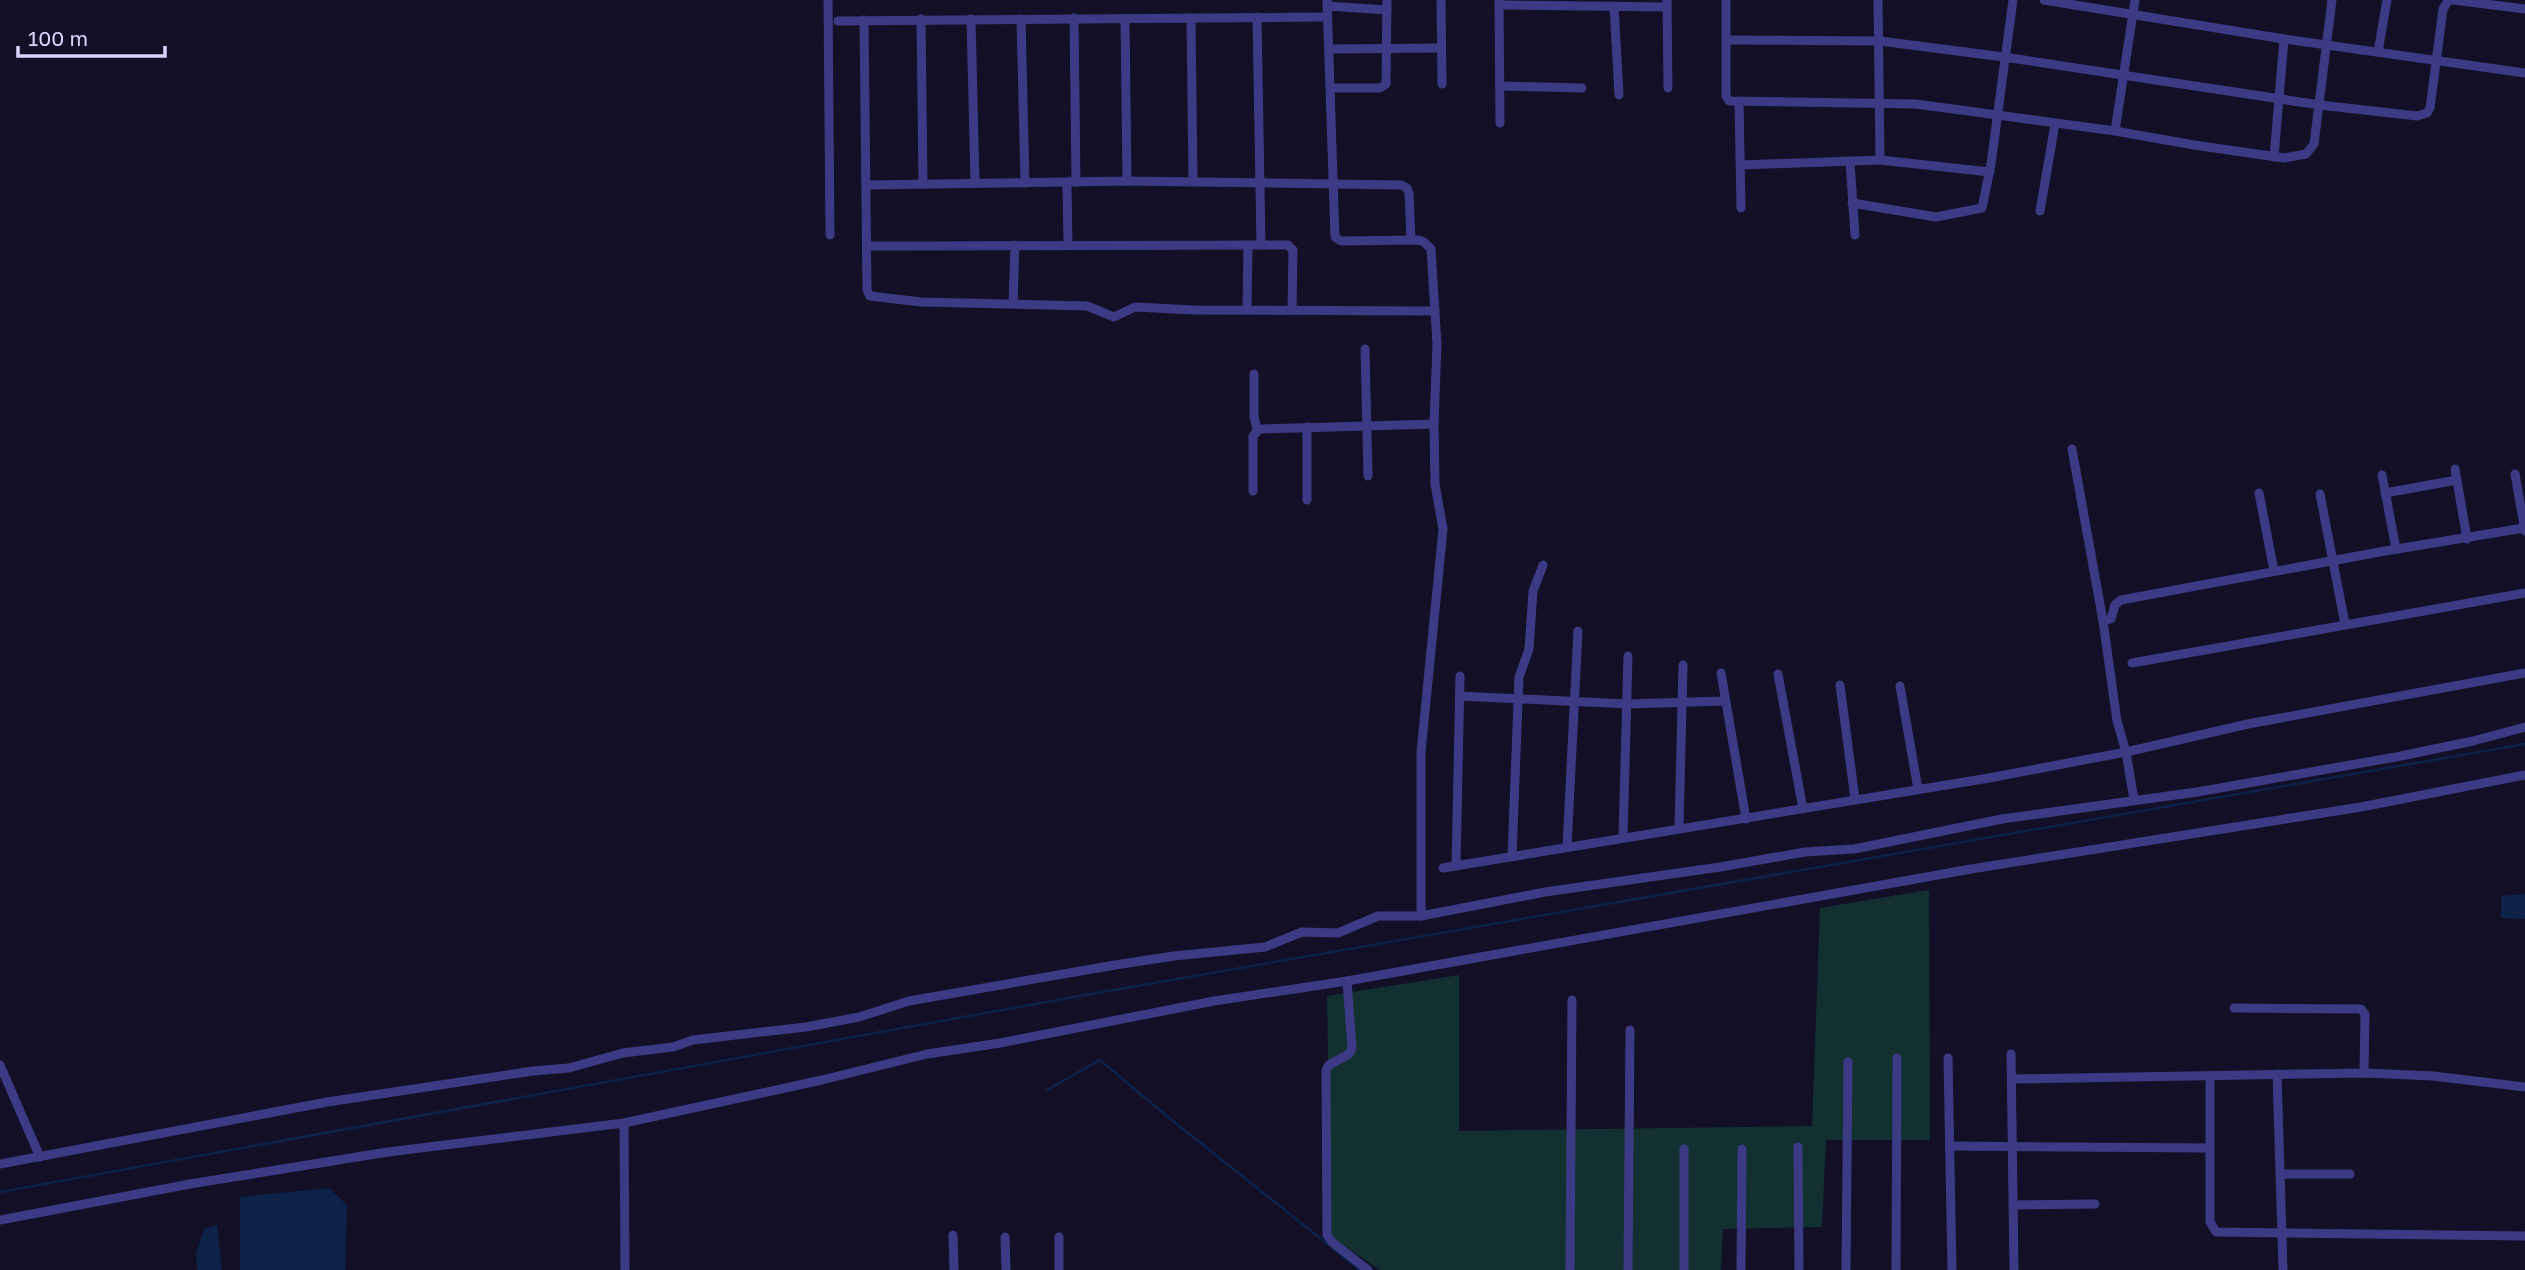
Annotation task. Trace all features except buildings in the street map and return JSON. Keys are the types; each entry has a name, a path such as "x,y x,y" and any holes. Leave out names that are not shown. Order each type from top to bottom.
{"street":[{"path":"828,0 830,235"},
{"path":"1441,0 1442,84"},
{"path":"1726,0 1726,96 1729,101 1881,102 1997,114 2274,157 2301,155 2312,148 2332,0"},
{"path":"1878,0 1880,160"},
{"path":"1852,203 1922,216 1946,217 1982,208 1990,172 2013,0"},
{"path":"2044,0 2284,39 2525,73"},
{"path":"2115,131 2135,0"},
{"path":"2378,52 2387,0"},
{"path":"1726,40 1880,41 2319,105 2417,116 2430,108 2443,9 2448,1 2525,9"},
{"path":"1500,123 1499,2 1614,6 1667,3 1668,88"},
{"path":"1331,88 1380,88 1387,85 1387,5 1327,3 1332,182 1334,233 1338,240 1411,240 1424,242 1431,249 1437,356 1434,424 1436,493 1443,528 1421,752 1421,916"},
{"path":"1614,6 1619,95"},
{"path":"1257,17 1261,245"},
{"path":"838,21 1327,17"},
{"path":"1191,18 1193,182"},
{"path":"920,19 923,184"},
{"path":"971,19 975,183"},
{"path":"1021,19 1025,183"},
{"path":"1068,245 1074,19"},
{"path":"1125,19 1127,181"},
{"path":"864,20 867,290 870,296 920,302 1087,306 1114,317 1135,307 1435,311"},
{"path":"2274,157 2284,39"},
{"path":"1329,49 1441,48"},
{"path":"1500,86 1582,88"},
{"path":"1739,101 1741,208"},
{"path":"2040,211 2055,124"},
{"path":"1741,165 1880,160 1990,172"},
{"path":"1850,162 1855,235"},
{"path":"867,186 1127,181 1332,182 1404,186 1409,192 1411,240"},
{"path":"1013,303 1015,245"},
{"path":"1247,310 1248,245"},
{"path":"867,246 1288,245 1292,248 1292,310"},
{"path":"1365,349 1368,476"},
{"path":"1254,374 1254,416 1257,430"},
{"path":"1254,491 1253,436 1262,428 1434,424"},
{"path":"1307,427 1307,500"},
{"path":"2073,449 2107,621 2118,721 2134,800"},
{"path":"2455,469 2467,539"},
{"path":"2107,621 2121,600 2396,549 2525,530 2515,474"},
{"path":"2382,475 2396,549"},
{"path":"2385,493 2457,480"},
{"path":"2259,493 2274,571"},
{"path":"2319,494 2345,624"},
{"path":"1512,856 1519,677 1529,649 1533,591 1543,565"},
{"path":"2132,663 2525,593"},
{"path":"1567,847 1578,631"},
{"path":"1623,837 1628,656"},
{"path":"1679,828 1683,665"},
{"path":"1721,673 1746,819"},
{"path":"1443,868 1989,778 2126,752 2248,724 2525,673"},
{"path":"1778,674 1803,809"},
{"path":"1456,866 1460,676"},
{"path":"1840,685 1855,799"},
{"path":"1900,685 1918,789"},
{"path":"1460,695 1627,704 1725,701"},
{"path":"0,1164 327,1102 533,1071 569,1069 623,1053 673,1047 688,1041 806,1027 859,1017 909,1001 1115,965 1265,947 1302,932 1338,933 1378,916 1421,916 1545,892 1805,852 1854,849 2002,819 2197,792 2396,757 2525,727"},
{"path":"0,1220 190,1184 376,1154 624,1123 927,1054 1000,1043 1214,1001 1347,981 1971,869 2361,807 2525,775"},
{"path":"1347,981 1352,1048 1349,1054 1329,1065 1326,1070 1327,1234 1332,1242 1368,1270"},
{"path":"1570,1270 1572,1000"},
{"path":"2234,1008 2361,1009 2365,1014 2364,1073"},
{"path":"1628,1270 1630,1030"},
{"path":"2011,1054 2014,1270"},
{"path":"1896,1270 1897,1058"},
{"path":"1948,1058 1952,1270"},
{"path":"1846,1270 1848,1062"},
{"path":"0,1065 40,1157"},
{"path":"2012,1079 2364,1073 2433,1076 2525,1087"},
{"path":"2277,1074 2283,1270"},
{"path":"2210,1076 2210,1222 2213,1230 2220,1234 2525,1236"},
{"path":"624,1123 625,1270"},
{"path":"1950,1146 2210,1148"},
{"path":"1798,1147 1799,1270"},
{"path":"1684,1149 1684,1270"},
{"path":"1741,1270 1742,1149"},
{"path":"2281,1174 2350,1174"},
{"path":"2013,1205 2095,1204"},
{"path":"953,1235 954,1270"},
{"path":"1005,1237 1006,1270"},
{"path":"1059,1237 1059,1270"}],"green space":[{"path":"1929,890 1930,1140 1826,1140 1822,1227 1723,1229 1721,1270 1380,1270 1331,1237 1327,996 1459,975 1459,1131 1812,1126 1820,908"}],"water":[{"path":"2525,894 2525,919 2501,918 2501,896"},
{"path":"329,1188 347,1205 345,1270 240,1270 240,1197"},
{"path":"217,1225 222,1270 197,1270 196,1254 204,1229"}],"waterway":[{"path":"0,1192 1068,998 2525,744"},
{"path":"1047,1090 1100,1060 1360,1270"}]}
